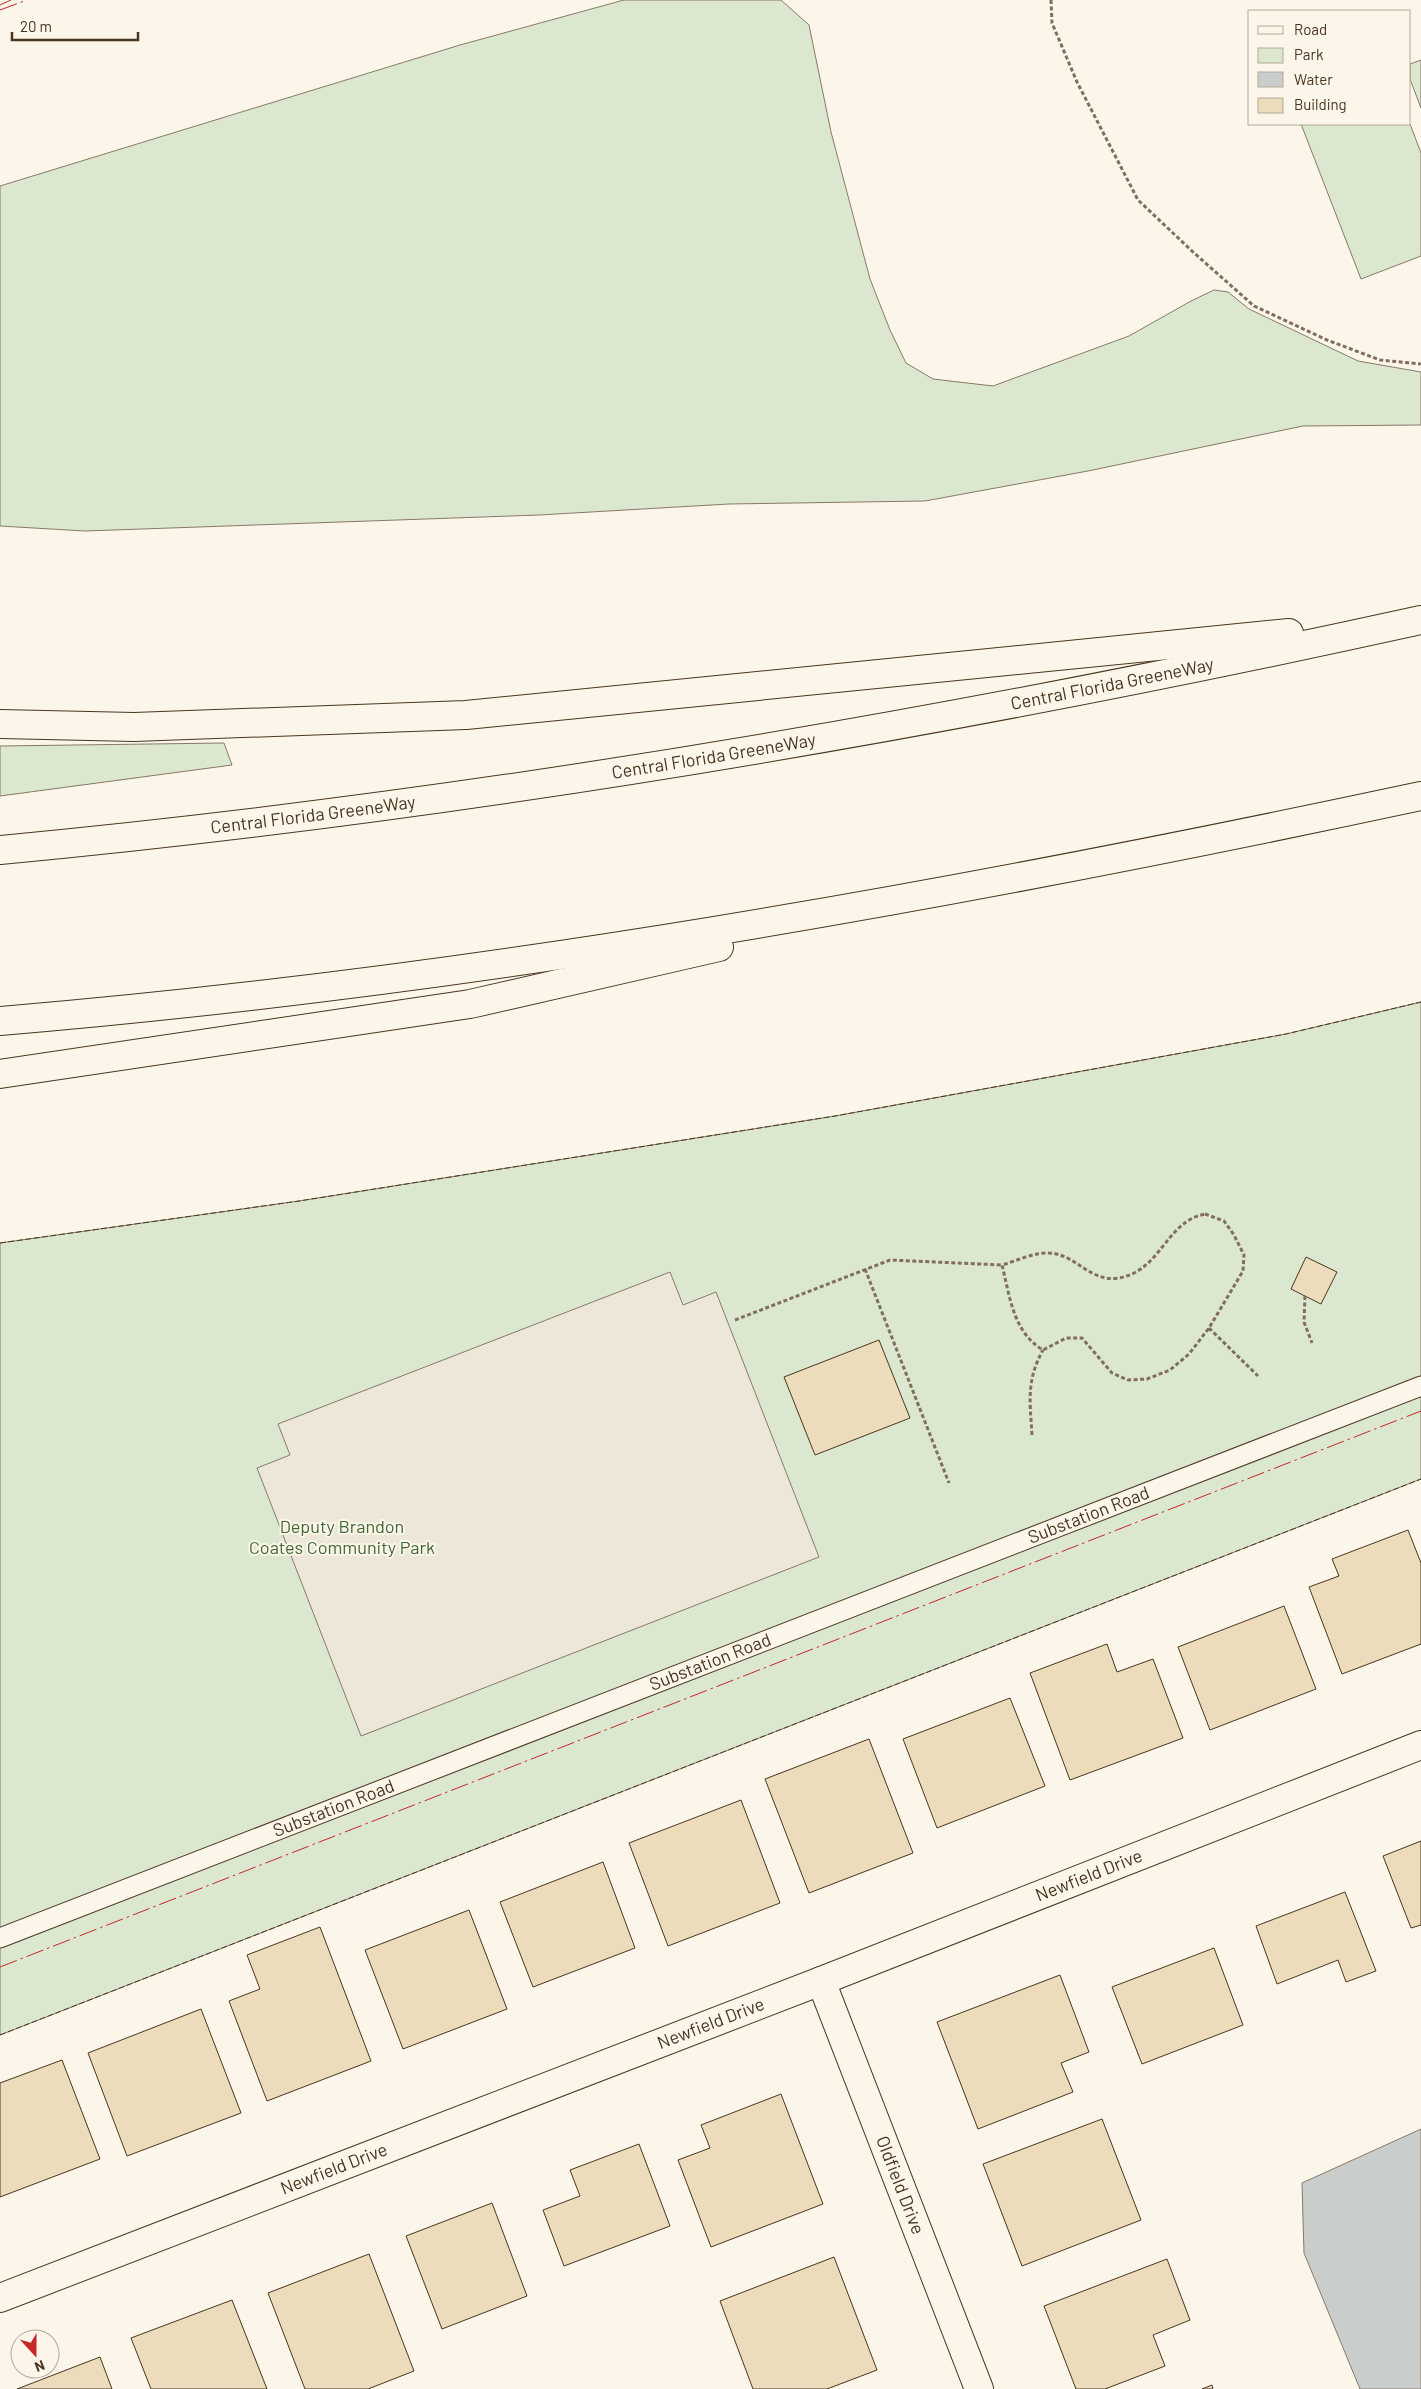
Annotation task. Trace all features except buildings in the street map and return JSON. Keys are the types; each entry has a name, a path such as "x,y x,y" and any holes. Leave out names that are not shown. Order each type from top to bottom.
{"main road":[{"path":"0,724 134,727 466,715 1421,620"},
{"name":"Central Florida GreeneWay","path":"0,850 519,788 749,752 1150,678 1421,620"},
{"path":"0,1074 470,1004 1004,881 1421,796"},
{"path":"0,1022 202,1001 533,959 777,921 1004,881"},
{"name":"Newfield Drive","path":"0,2298 820,1981 1421,1745"},
{"name":"Oldfield Drive","path":"820,1981 979,2389"}],"lane":[{"name":"Substation Road","path":"0,1938 1421,1386"}],"path":[{"path":"1051,0 1052,23 1077,82 1138,200 1254,306 1327,340 1380,360 1421,364"},
{"path":"735,1320 890,1260 1002,1265 1047,1252 1064,1255 1094,1276 1116,1278 1135,1273 1152,1261 1177,1229 1193,1217 1204,1214 1224,1221 1234,1235 1244,1255 1243,1270 1209,1328 1189,1354 1170,1370 1147,1379 1128,1380 1112,1373 1082,1338 1066,1338 1043,1350 1033,1368 1030,1397 1032,1435"},
{"path":"1002,1265 1017,1323 1032,1343 1043,1350"},
{"path":"866,1269 949,1482"},
{"path":"1305,1296 1304,1322 1312,1343"},
{"path":"1209,1328 1258,1376"}],"green space":[{"path":"624,0 781,0 809,25 831,132 870,279 890,330 906,363 933,379 993,386 1129,336 1214,290 1228,292 1249,309 1358,361 1421,372 1421,425 1303,426 1088,471 925,501 729,504 539,515 85,531 0,526 0,186 460,45"},
{"path":"1421,60 1421,108 1411,82 1411,64"},
{"path":"1301,125 1410,125 1421,153 1421,256 1361,279"},
{"path":"224,743 232,765 0,796 0,746"},
{"name":"Deputy Brandon Coates Community Park","path":"1421,1002 1421,1479 0,2035 0,1243 299,1201 835,1116 1286,1034"}],"shaded area":[{"path":"670,1272 683,1305 716,1292 819,1557 361,1736 257,1468 290,1455 278,1424"}],"water":[{"path":"1421,2129 1421,2389 1360,2389 1304,2253 1302,2183"}],"fence":[{"path":"0,1243 299,1201 835,1116 1286,1034 1421,1002"},
{"path":"0,2035 1421,1479"}],"power":[{"path":"0,5 11,0"},
{"path":"0,10 27,0"},
{"path":"0,1967 1421,1411"}]}
